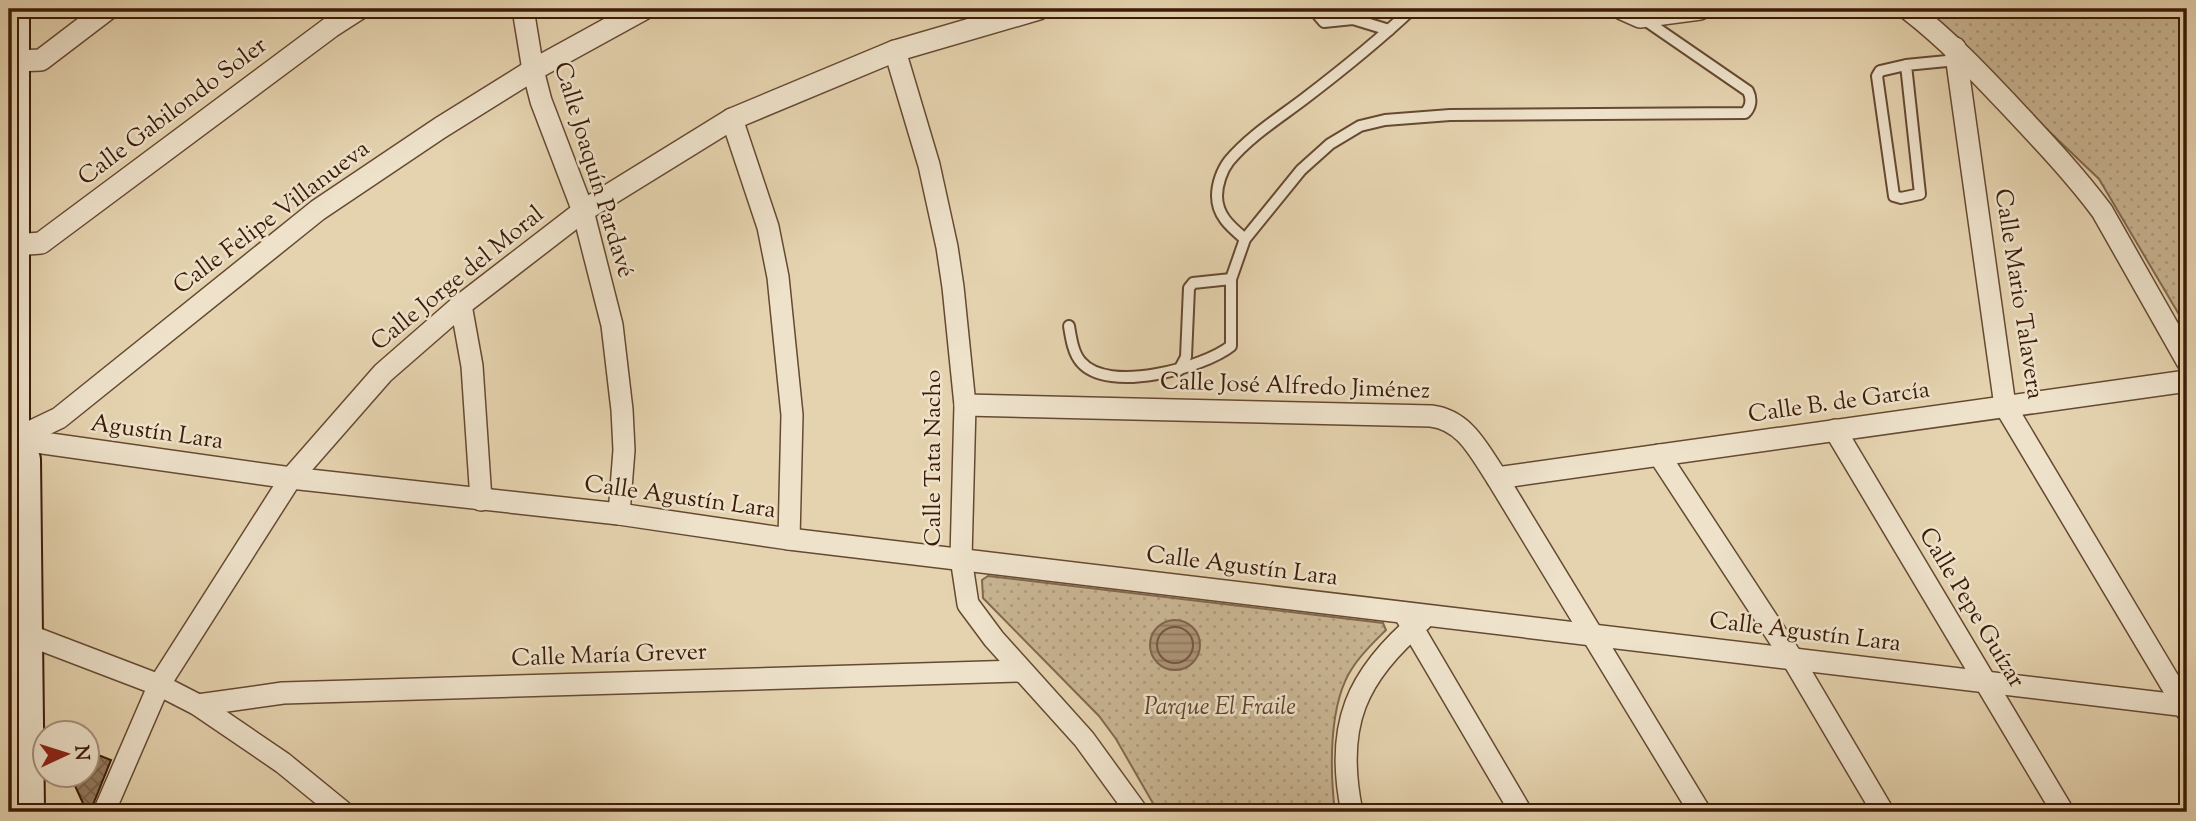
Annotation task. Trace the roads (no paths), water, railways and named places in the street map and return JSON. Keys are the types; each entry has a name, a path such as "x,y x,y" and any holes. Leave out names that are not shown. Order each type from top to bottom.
{"main road":[{"path":"15,9 12,444 26,459 32,811"}],"street":[{"path":"15,61 41,60 108,9"},
{"name":"Calle Gabilondo Soler","path":"15,245 41,243 359,9"},
{"name":"Calle Joaquín Pardavé","path":"523,9 541,101 583,211 612,325 624,450 619,514"},
{"name":"Calle Felipe Villanueva","path":"12,444 59,418 318,210 440,128 533,70 643,9"},
{"name":"Calle Jorge del Moral","path":"104,812 159,685 291,478 383,373 461,305 583,211 732,118 895,51 1039,9"},
{"path":"1631,13 1700,9"},
{"path":"1908,9 2031,128 2092,198 2187,361"},
{"name":"Calle Tata Nacho","path":"895,51 929,165 947,247 965,405 961,558 968,604 994,639 1084,739 1137,812"},
{"name":"Calle Mario Talavera","path":"1956,54 2005,406 2186,707"},
{"path":"732,118 768,227 778,276 792,415 789,539"},
{"path":"461,305 472,366 481,500"},
{"name":"Calle B. de García","path":"1497,478 2187,380"},
{"name":"Calle José Alfredo Jiménez","path":"965,405 1442,417 1457,425 1469,436 1497,478 1700,812"},
{"name":"Calle Pepe Guízar","path":"1835,430 2063,812"},
{"name":"Agustín Lara","path":"12,444 291,478"},
{"path":"1659,455 1792,658 1883,812"},
{"name":"Calle Agustín Lara","path":"291,478 619,514 789,539 961,558 1414,619 1594,634 2186,707"},
{"path":"1352,812 1347,751 1356,699 1376,664 1414,619 1521,812"},
{"path":"28,635 159,685 198,705 283,763 343,812"},
{"name":"Calle María Grever","path":"198,705 283,693 1022,671"}],"lane":[{"path":"1314,9 1324,22 1353,19 1389,30"},
{"path":"1245,239 1226,222 1218,210 1217,194 1228,162 1249,141 1412,9"},
{"path":"1069,326 1071,339 1081,362 1100,373 1115,377 1147,376 1179,370 1231,346 1231,279 1245,239 1313,158 1347,132 1360,126 1385,120 1450,115 1745,113 1748,110 1751,99 1748,92 1631,13"},
{"path":"1906,65 1920,194 1901,198 1894,196 1877,76 1880,71 1906,65 1956,54"},
{"path":"1179,370 1186,357 1189,288 1193,283 1231,279"}],"water":[{"path":"1175,620 1193,627 1200,645 1193,663 1175,670 1157,663 1150,645 1157,627"}],"park label":[{"name":"Parque El Fraile","path":"1220,708"}]}
